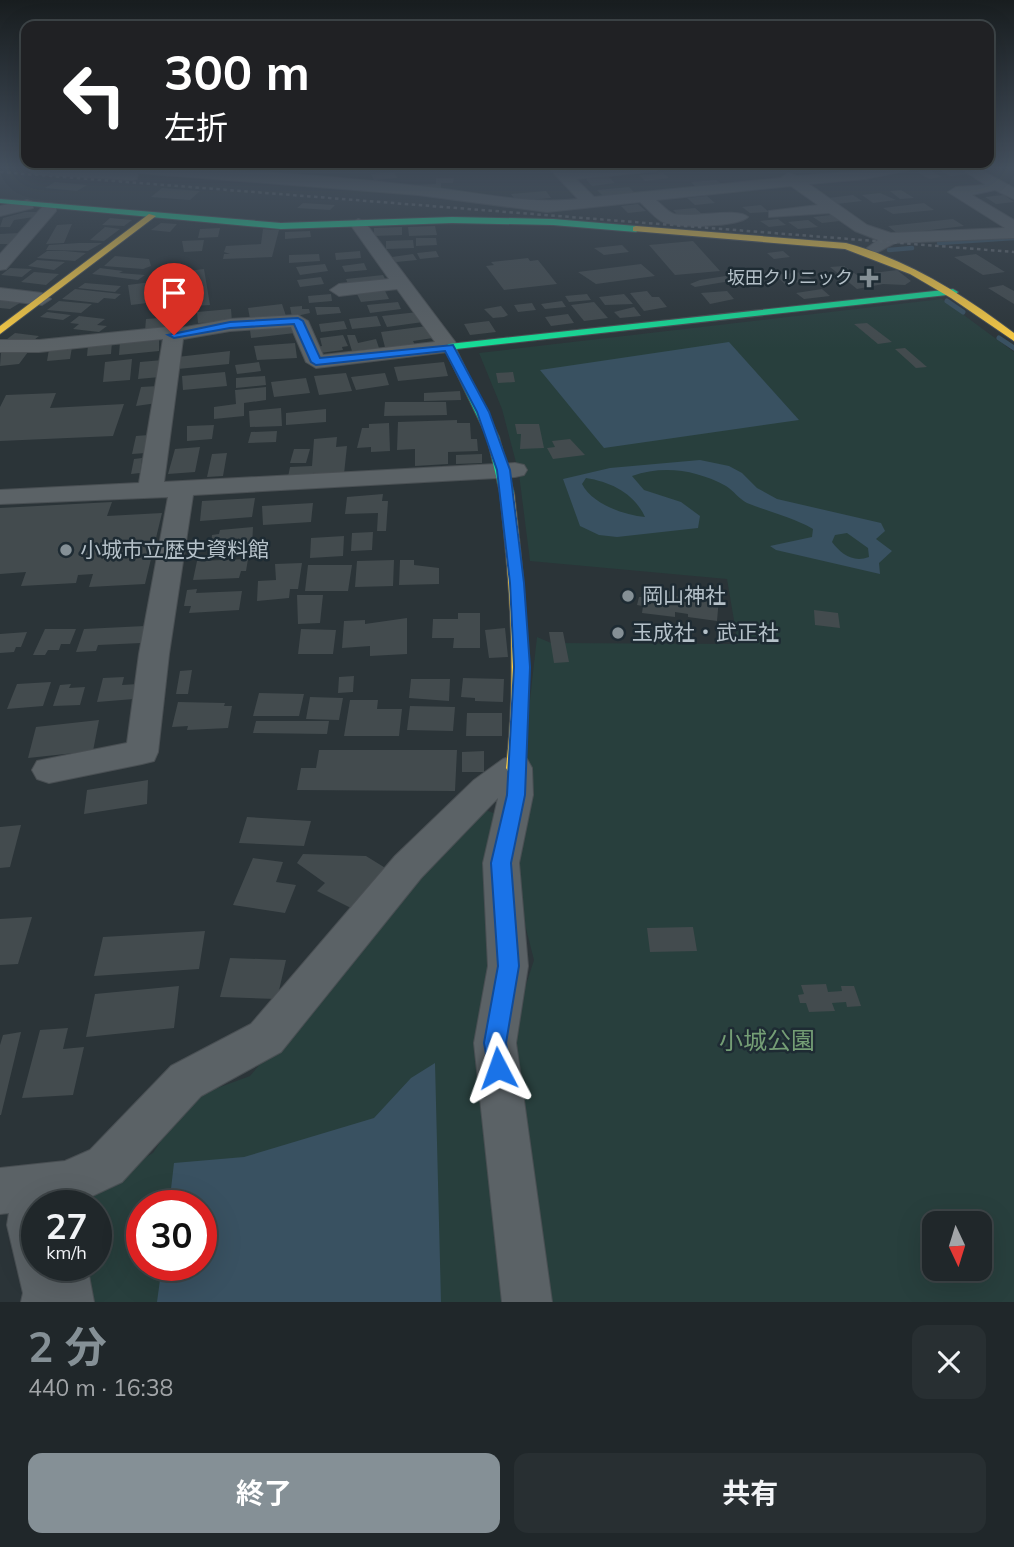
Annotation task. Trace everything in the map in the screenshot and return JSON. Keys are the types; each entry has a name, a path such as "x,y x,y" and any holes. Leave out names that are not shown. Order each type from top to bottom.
{"street":[{"path":"2,260 32,228"},
{"path":"0,331 136,228"},
{"path":"361,228 449,347 509,470 522,667 521,735 515,768 516,795 501,863 508,966 495,1043 527,1302"},
{"path":"679,228 871,251 910,266 953,292 1014,338"},
{"path":"862,228 889,237 1014,233"},
{"path":"871,251 887,242 889,237"},
{"path":"338,288 400,283"},
{"path":"0,346 39,346 167,333 174,335 230,325 298,321 316,362 953,292"},
{"path":"0,294 42,299"},
{"path":"150,488 174,335"},
{"path":"0,497 345,481 509,470"},
{"path":"49,770 142,752 154,654 182,487"},
{"path":"46,1190 106,1166 186,1081 266,1038 408,867 486,789 515,768"},
{"path":"45,1281 48,1293 46,1302"},
{"path":"65,1281 69,1302"}],"green space":[{"name":"小城公園","path":"942,299 1014,352 1014,1302 545,1302 513,1025 534,960 511,869 537,637 551,643 738,644 727,579 530,561 519,474 502,409 479,353"},
{"path":"479,807 498,815 505,1302 85,1302 83,1281 112,1281 112,1190 92,1190 94,1186 153,1153 188,1099 250,1076"}],"water":[{"path":"729,342 799,420 604,448 540,370"},
{"path":"700,460 729,466 742,473 757,488 777,499 881,523 885,531 876,539 892,551 879,563 880,574 776,550 770,546 812,537 813,529 747,503 726,486 703,476 668,470 632,476 644,490 681,502 700,516 698,528 617,537 599,535 580,526 563,479 610,468","holes":["586,478 621,490 635,501 645,517 618,511 601,503 582,484","847,533 868,548 869,557 858,559 848,556 832,542 835,535"]},
{"path":"435,1063 441,1302 157,1302 160,1281 217,1281 217,1190 171,1190 174,1163 244,1157 374,1118 411,1078"}],"building":[{"path":"55,228 70,228 64,243 46,244"},
{"path":"104,228 120,229 104,241 90,240"},
{"path":"154,228 174,228 170,232 151,230"},
{"path":"220,228 218,237 198,238 200,229"},
{"path":"374,228 402,228 402,235 374,236"},
{"path":"408,228 435,228 437,235 409,236"},
{"path":"890,228 949,228 898,234"},
{"path":"263,229 279,230 272,257 223,259 224,254 230,254 224,252 226,246 261,244"},
{"path":"310,231 311,237 285,239 285,232"},
{"path":"19,233 10,244 0,244 0,234"},
{"path":"416,238 436,238 437,245 416,246"},
{"path":"204,240 202,251 184,252 182,241"},
{"path":"413,240 414,248 386,249 386,241"},
{"path":"693,241 720,271 675,275 649,245"},
{"path":"102,243 88,251 46,250 49,245"},
{"path":"622,245 629,252 604,255 594,248"},
{"path":"47,251 86,253 75,261 37,258"},
{"path":"360,251 361,258 336,260 335,253"},
{"path":"436,251 439,257 420,259 417,253"},
{"path":"783,251 790,257 774,259 767,253"},
{"path":"319,254 320,261 289,263 289,255"},
{"path":"413,254 417,260 396,262 392,257"},
{"path":"976,254 1005,272 983,275 954,257"},
{"path":"115,256 149,259 151,266 143,269 104,266"},
{"path":"528,258 530,261 538,260 557,284 504,290 486,266 494,265 491,262"},
{"path":"37,260 65,262 54,270 28,266"},
{"path":"364,263 367,270 345,272 342,266"},
{"path":"325,264 328,271 300,275 296,267"},
{"path":"641,264 655,276 596,284 578,272"},
{"path":"844,266 857,275 897,270 911,281 905,285 883,284 857,289 830,267"},
{"path":"10,268 32,269 22,277 1,275"},
{"path":"100,268 145,275 138,280 92,274"},
{"path":"204,269 210,305 193,306 188,271"},
{"path":"34,272 59,274 46,285 21,282"},
{"path":"803,272 813,280 785,284 775,275"},
{"path":"383,275 385,279 348,284 346,279"},
{"path":"732,275 736,280 695,287 690,284 700,280"},
{"path":"321,277 324,284 300,287 297,280"},
{"path":"151,282 155,302 131,305 128,285"},
{"path":"85,283 121,286 115,292 78,288"},
{"path":"178,284 179,291 160,293 159,286"},
{"path":"1003,285 1014,291 1014,304 988,288"},
{"path":"75,289 121,294 115,299 104,298 98,303 62,299"},
{"path":"822,289 830,296 804,299 796,293"},
{"path":"385,291 389,299 361,302 357,294"},
{"path":"647,291 652,297 659,297 667,307 644,311 630,293"},
{"path":"727,291 734,299 710,304 701,293"},
{"path":"331,294 332,301 309,303 308,296"},
{"path":"587,294 591,300 569,302 565,296"},
{"path":"624,294 633,304 605,305 599,297"},
{"path":"0,298 23,301 10,309 0,308"},
{"path":"182,298 184,307 163,309 162,300"},
{"path":"59,301 92,304 81,313 47,310"},
{"path":"562,301 566,307 545,309 541,304"},
{"path":"398,302 401,309 370,313 367,305"},
{"path":"594,302 608,318 584,321 571,305"},
{"path":"532,303 536,310 518,312 514,305"},
{"path":"282,304 286,316 250,319 248,308"},
{"path":"302,306 302,309 309,309 310,313 292,317 290,307"},
{"path":"501,306 508,315 504,317 493,318 484,309"},
{"path":"315,307 339,307 341,313 317,315"},
{"path":"634,307 641,316 620,318 614,312"},
{"path":"231,309 232,322 198,323 197,312"},
{"path":"47,312 71,315 63,320 40,317"},
{"path":"418,312 423,322 387,327 382,316"},
{"path":"568,314 574,323 551,326 545,317"},
{"path":"79,316 105,319 97,325 107,326 99,332 73,329 79,324 70,323"},
{"path":"377,316 381,326 352,329 349,319"},
{"path":"173,317 173,328 145,331 146,319"},
{"path":"344,321 347,329 321,332 319,324"},
{"path":"489,321 496,332 470,335 464,324"},
{"path":"867,323 892,342 878,344 854,324"},
{"path":"293,325 295,333 251,338 250,330"},
{"path":"427,326 433,338 413,341 416,347 386,351 381,332"},
{"path":"15,333 39,336 30,343 2,343"},
{"path":"343,335 348,346 342,347 343,350 320,353 317,347 322,346 320,338"},
{"path":"347,335 355,335 358,343 376,339 379,348 352,351"},
{"path":"159,338 159,351 119,355 120,342"},
{"path":"112,342 111,354 87,356 88,345"},
{"path":"295,343 297,358 257,360 254,346"},
{"path":"72,347 70,359 47,361 49,349"},
{"path":"905,348 927,367 916,368 895,349"},
{"path":"230,351 229,364 178,369 177,357"},
{"path":"1,352 28,352 19,364 0,366"},
{"path":"132,359 130,380 103,382 105,362"},
{"path":"163,360 160,377 138,379 140,362"},
{"path":"259,362 261,371 237,374 235,365"},
{"path":"444,362 448,376 398,381 394,367"},
{"path":"225,372 227,386 183,390 182,376"},
{"path":"513,372 515,382 498,383 496,373"},
{"path":"346,373 352,391 319,395 314,376"},
{"path":"385,373 389,385 356,390 351,377"},
{"path":"265,376 266,385 236,388 236,378"},
{"path":"306,378 310,393 274,397 271,382"},
{"path":"158,386 157,403 136,406 141,387"},
{"path":"266,387 266,400 244,403 244,416 214,419 214,407 236,404 235,390"},
{"path":"460,391 461,400 424,401 424,393"},
{"path":"56,393 50,408 124,404 113,436 0,441 0,407 6,395"},
{"path":"385,402 446,402 447,415 384,416"},
{"path":"281,408 282,426 250,427 249,411"},
{"path":"326,409 326,422 286,425 286,413"},
{"path":"457,420 457,423 470,423 471,439 477,439 478,451 448,452 448,464 415,466 415,449 397,450 398,422"},
{"path":"389,423 390,451 371,452 371,447 357,448 362,428 369,428 369,424"},
{"path":"515,424 539,424 544,448 520,449 521,434 517,434"},
{"path":"214,425 212,439 187,441 187,426"},
{"path":"277,431 276,442 248,443 251,432"},
{"path":"149,435 146,453 132,454 136,436"},
{"path":"337,437 336,447 347,446 344,474 288,477 290,467 312,466 314,439"},
{"path":"570,439 585,455 553,459 547,448 555,447 552,441"},
{"path":"200,447 195,472 168,474 175,449"},
{"path":"294,449 310,449 306,463 290,463"},
{"path":"227,453 223,476 207,477 212,454"},
{"path":"482,454 482,463 456,464 456,455"},
{"path":"142,458 140,473 131,474 134,459"},
{"path":"383,494 382,501 388,501 386,531 377,531 378,513 345,514 347,497"},
{"path":"255,498 252,517 200,521 202,501"},
{"path":"112,502 107,516 162,513 145,584 89,587 93,574 78,575 76,583 21,586 26,572 0,574 0,508"},
{"path":"313,503 311,522 263,525 262,506"},
{"path":"253,527 252,546 211,550 212,535 219,534 220,530"},
{"path":"373,532 372,550 351,551 352,533"},
{"path":"344,536 343,556 310,558 311,538"},
{"path":"248,559 246,571 241,571 239,578 193,580 197,561"},
{"path":"394,560 393,586 355,587 357,561"},
{"path":"400,560 414,560 414,565 439,568 439,584 399,585"},
{"path":"302,563 298,589 290,589 289,598 257,601 258,581 276,580 275,564"},
{"path":"308,565 352,565 348,591 305,591"},
{"path":"197,589 196,593 242,591 239,610 189,613 191,606 184,606 187,590"},
{"path":"646,589 676,592 676,596 688,598 688,594 719,598 717,621 688,617 688,614 675,612 675,617 642,613 643,606 637,605 639,597 645,597"},
{"path":"297,595 323,595 320,623 298,624"},
{"path":"814,610 838,613 840,628 815,625"},
{"path":"458,613 480,613 480,648 453,648 454,638 432,638 433,619 458,619"},
{"path":"407,618 407,654 370,656 370,646 342,648 344,621 365,620 365,624"},
{"path":"145,626 141,643 98,645 96,651 76,652 84,629"},
{"path":"505,628 508,657 489,658 485,630"},
{"path":"45,629 76,629 70,644 61,644 59,650 48,650 45,655 33,655"},
{"path":"301,629 336,630 333,654 298,654"},
{"path":"27,632 21,647 16,647 14,652 0,653 0,634"},
{"path":"549,632 563,632 569,662 554,663"},
{"path":"192,670 188,694 176,694 180,671"},
{"path":"354,676 353,692 338,693 339,677"},
{"path":"124,677 122,685 138,684 134,699 97,702 103,678"},
{"path":"463,678 504,679 503,702 475,701 475,698 461,697"},
{"path":"411,679 450,679 449,701 409,698"},
{"path":"51,682 43,706 7,709 17,684"},
{"path":"71,684 69,688 85,687 80,705 53,706 60,685"},
{"path":"259,693 304,694 299,716 253,716"},
{"path":"310,697 343,698 339,720 306,719"},
{"path":"350,700 378,700 377,709 402,709 399,736 344,736"},
{"path":"178,702 225,703 224,706 232,706 228,728 187,730 188,726 172,727"},
{"path":"410,706 455,707 453,731 407,730"},
{"path":"467,713 502,713 502,736 466,736"},
{"path":"99,720 93,751 28,758 36,727"},
{"path":"256,721 329,721 327,734 253,733"},
{"path":"319,750 457,750 455,791 297,790 301,768 316,768"},
{"path":"484,751 484,772 462,772 462,752"},
{"path":"148,780 147,804 84,814 87,790"},
{"path":"247,817 311,821 304,846 239,843"},
{"path":"21,825 10,867 0,868 0,827"},
{"path":"303,854 366,856 387,869 353,909 317,891 325,883 297,863"},
{"path":"253,858 283,862 276,882 296,885 285,913 233,905"},
{"path":"32,917 18,964 0,965 0,919"},
{"path":"693,927 697,951 650,952 647,928"},
{"path":"205,931 199,969 94,976 103,937"},
{"path":"230,958 286,960 277,999 220,997"},
{"path":"826,984 828,992 842,991 841,986 854,986 861,1006 847,1007 846,1002 832,1003 835,1011 809,1012 806,1003 800,1003 798,995 804,994 801,985"},
{"path":"179,986 174,1028 86,1037 95,994"},
{"path":"68,1028 63,1049 84,1047 73,1095 22,1098 40,1030"},
{"path":"21,1032 0,1115 0,1045 3,1035"}],"waterway":[{"path":"939,243 1014,238"},
{"path":"889,250 912,248"},
{"path":"947,301 963,312"},
{"path":"999,338 1014,348"}],"railway":[{"path":"707,228 1014,252"}],"traffic: fast":[{"path":"621,228 636,229"},
{"path":"507,493 493,437 449,347 953,292"}],"traffic: slow":[{"path":"0,331 136,228"},
{"path":"636,229 846,246 914,272 975,309 1014,338"},
{"path":"507,493 520,630 521,699 515,768"}],"place":[{"name":"坂田クリニック","path":"869,278"},
{"name":"小城市立歴史資料館","path":"66,550"},
{"name":"岡山神社","path":"628,596"},
{"name":"玉成社・武正社","path":"618,633"}],"route":[{"path":"174,335 230,325 298,321 316,362 449,347 483,412 503,470 517,583 522,667 521,735 515,768 516,795 501,863 503,924 508,966 495,1043 498,1068"}]}
